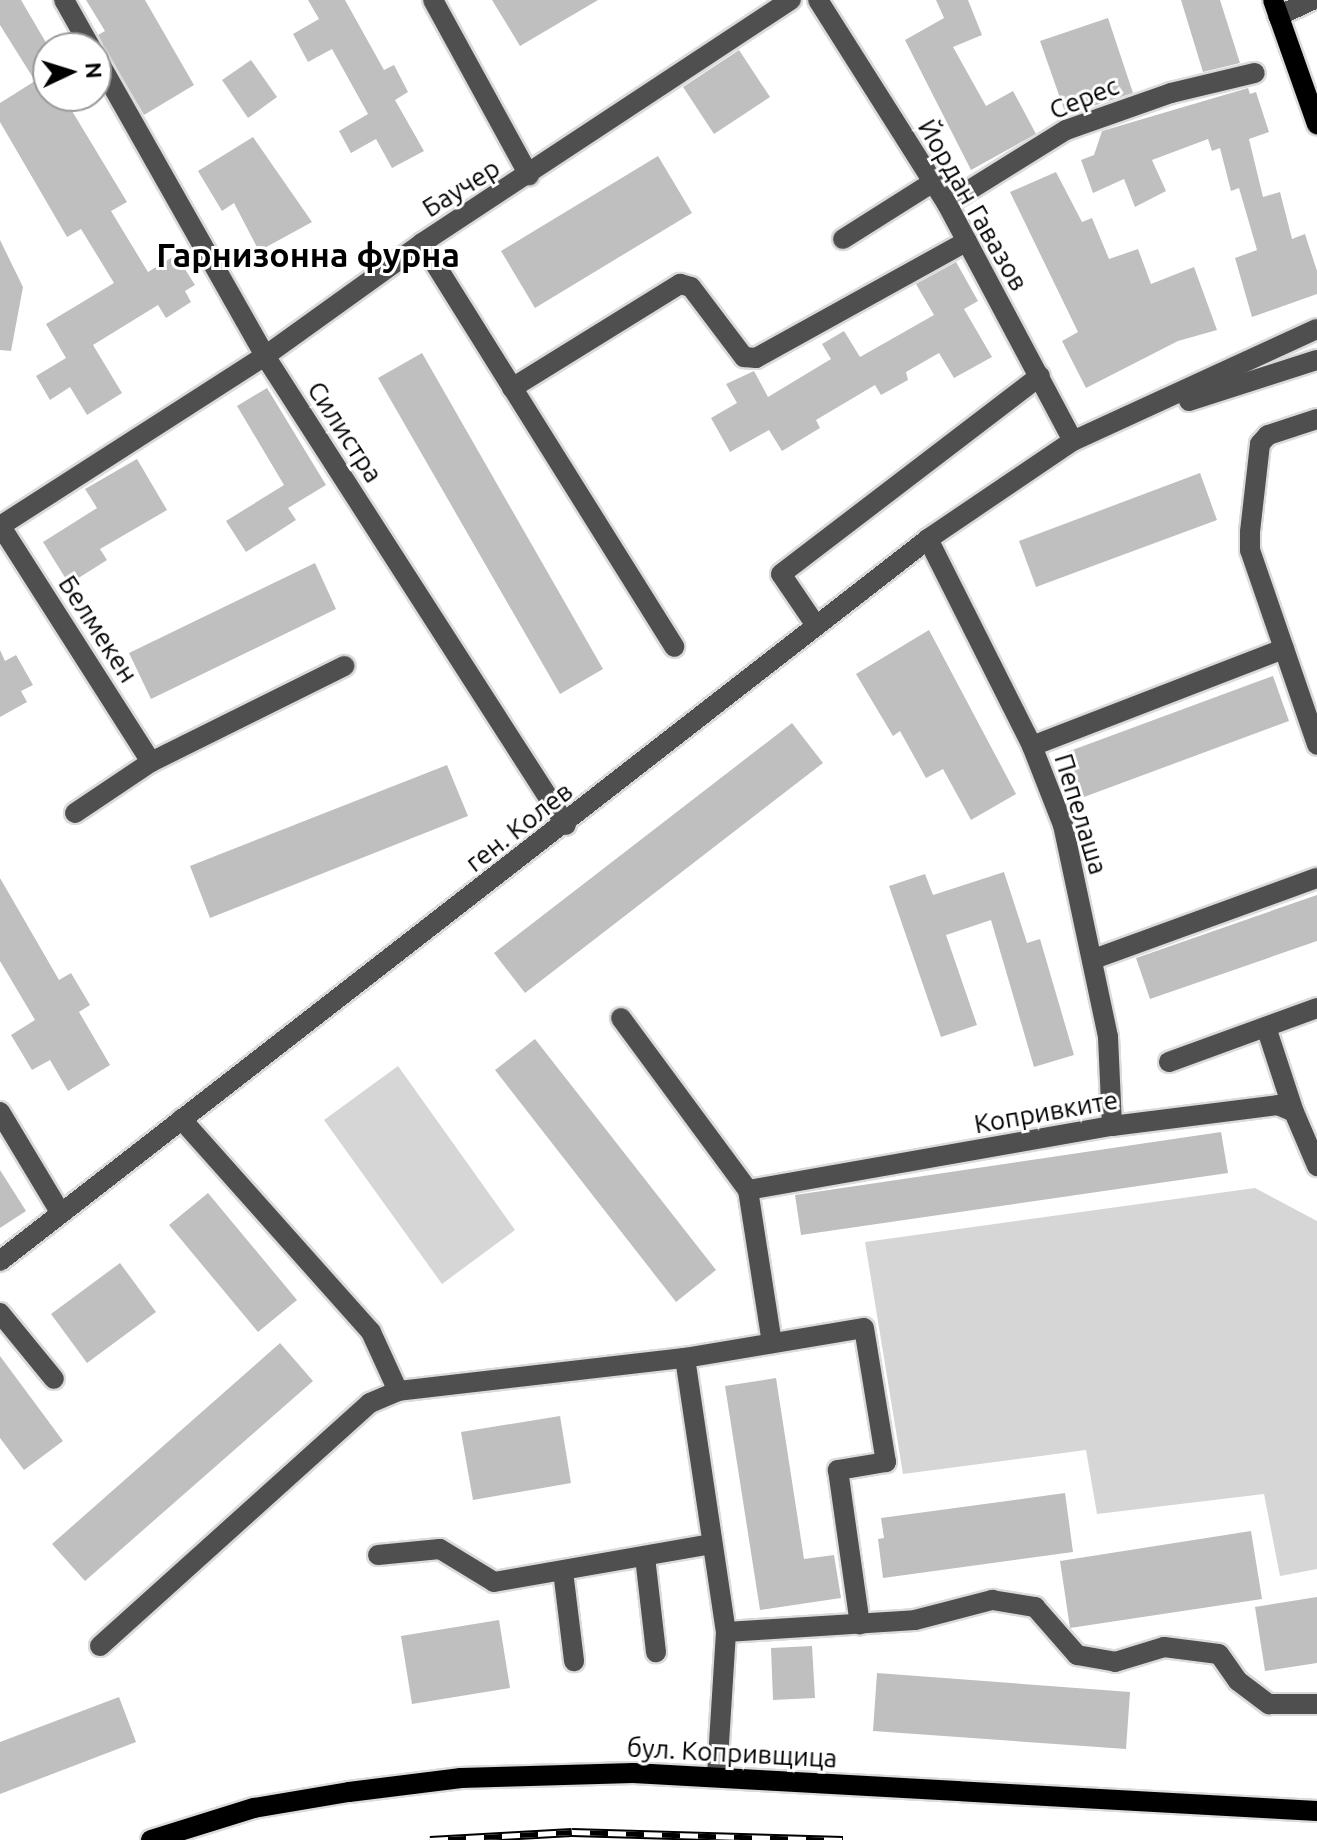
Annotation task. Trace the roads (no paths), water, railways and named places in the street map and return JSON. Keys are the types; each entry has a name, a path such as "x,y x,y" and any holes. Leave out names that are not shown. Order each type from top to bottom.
{"main road":[{"path":"1276,8 1317,124"},
{"name":"бул. Копривщица","path":"151,1840 254,1808 461,1778 633,1773 1317,1811"}],"street":[{"path":"64,0 82,32"},
{"path":"433,0 529,175"},
{"name":"Баучер","path":"0,526 265,356 422,243 791,0"},
{"name":"Йордан Гавазов","path":"818,0 947,204 1073,441"},
{"path":"1276,8 1312,0"},
{"name":"Серес","path":"947,204 1066,130 1171,93 1255,73"},
{"name":"Силистра","path":"112,85 265,356 566,825"},
{"path":"843,239 933,182"},
{"path":"512,388 680,284 691,287 744,357 756,358 967,241"},
{"path":"422,243 674,647"},
{"path":"1109,426 1317,329"},
{"path":"1109,426 1317,360"},
{"path":"815,624 781,574 1040,376"},
{"path":"1317,419 1268,435 1260,444 1250,550 1317,745"},
{"name":"ген. Колев","path":"0,1261 566,825 815,624 928,539 1073,441 1109,426"},
{"name":"Белмекен","path":"0,526 151,762"},
{"name":"Пепелаша","path":"928,539 1032,746 1063,825 1094,959 1108,1037 1112,1126"},
{"path":"1032,746 1284,649"},
{"path":"75,813 151,762 344,666"},
{"path":"1094,959 1317,878"},
{"path":"1169,1062 1317,1008"},
{"path":"621,1018 748,1190 772,1343"},
{"path":"1266,1027 1294,1112 1317,1166"},
{"name":"Копривките","path":"748,1190 1112,1126 1278,1105 1294,1112"},
{"path":"0,1112 60,1212"},
{"path":"181,1119 371,1332 398,1391"},
{"path":"0,1313 54,1379"},
{"path":"100,1646 370,1403 398,1391 685,1358 864,1328 886,1462 838,1470 860,1624"},
{"path":"685,1358 726,1632 717,1777"},
{"path":"378,1555 440,1549 494,1582 711,1544"},
{"path":"645,1557 656,1652"},
{"path":"563,1571 574,1661"},
{"path":"726,1632 915,1620 992,1600 1035,1607 1077,1655 1115,1662 1164,1647 1219,1654 1238,1681 1269,1704 1317,1704"}],"railway":[{"path":"430,1840 572,1832 843,1840"}],"district":[{"name":"Гарнизонна фурна","path":"308,255"}]}
